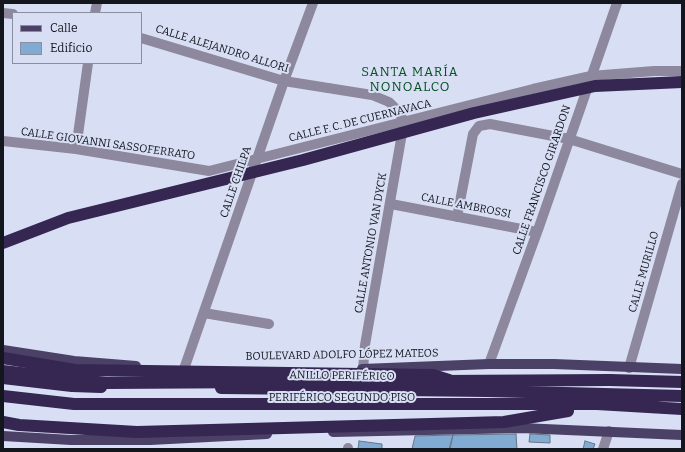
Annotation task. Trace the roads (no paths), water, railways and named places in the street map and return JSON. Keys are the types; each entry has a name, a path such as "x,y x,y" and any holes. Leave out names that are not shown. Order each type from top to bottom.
{"highway":[{"path":"3,244 68,218 302,160 474,113 595,86 682,82"},
{"path":"3,358 75,370 433,375 487,391"},
{"name":"PERIFÉRICO SEGUNDO PISO","path":"3,371 106,383 610,380 682,382"},
{"name":"ANILLO PERIFÉRICO","path":"3,378 72,386 487,391 682,396"},
{"path":"3,396 74,404 597,404 682,409"},
{"name":"PERIFÉRICO SEGUNDO PISO","path":"3,404 71,410 568,411 682,415"},
{"path":"3,422 19,425 137,432 504,422 568,411"}],"main road":[{"name":"BOULEVARD ADOLFO LÓPEZ MATEOS","path":"3,350 74,361 184,369 363,369 489,364 554,364 682,369"},
{"path":"3,436 71,440 150,440 309,432 521,428 682,435"}],"street":[{"name":"CALLE CHILPA","path":"184,369 256,160 313,3"},
{"name":"CALLE FRANCISCO GIRARDON","path":"489,364 617,3"},
{"name":"CALLE ALEJANDRO ALLORI","path":"142,38 284,81 372,95 388,102 399,112 404,122"},
{"path":"76,149 88,64"},
{"name":"CALLE F. C. DE CUERNAVACA","path":"209,171 533,89 592,76 654,71 682,71"},
{"name":"CALLE ANTONIO VAN DYCK","path":"363,369 365,346 391,204 404,122"},
{"path":"457,217 473,134 479,126 490,124 569,139 682,174"},
{"name":"CALLE GIOVANNI SASSOFERRATO","path":"3,141 76,149 209,171"},
{"name":"CALLE MURILLO","path":"629,368 682,184"},
{"name":"CALLE AMBROSSI","path":"391,204 537,232"},
{"path":"204,314 269,324"},
{"path":"603,449 609,431"}],"district":[{"name":"SANTA MARÍA NONOALCO","path":"410,80"}]}
